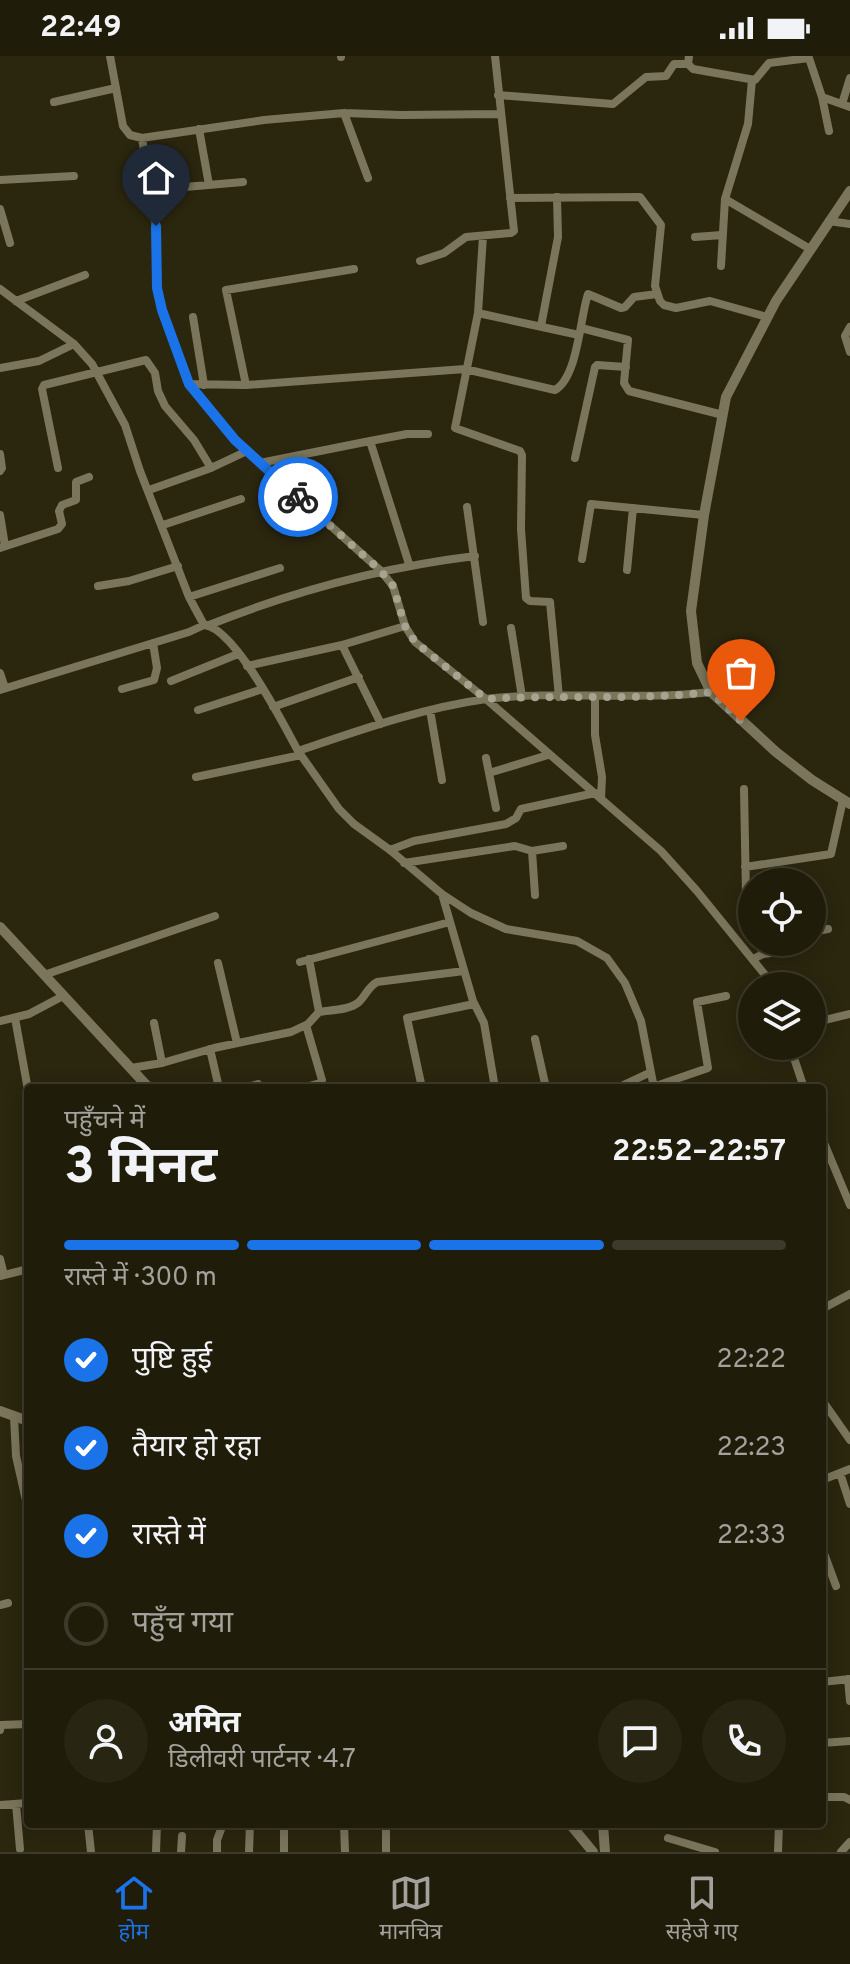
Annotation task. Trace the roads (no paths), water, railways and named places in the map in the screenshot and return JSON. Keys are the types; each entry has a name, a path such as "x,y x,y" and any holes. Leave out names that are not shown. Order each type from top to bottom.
{"street":[{"path":"110,56 123,126 130,135 142,138 344,113 500,114"},
{"path":"420,261 444,253 463,238 513,232 495,56"},
{"path":"498,95 613,104 622,100 639,81 646,77 666,76 674,64 688,60 693,69 752,80 761,76 769,63 809,57 829,131"},
{"path":"822,97 846,106 850,78"},
{"path":"721,266 725,199 748,124 752,80"},
{"path":"54,102 116,88"},
{"path":"344,113 368,178"},
{"path":"199,129 209,185"},
{"path":"142,138 156,226 157,288 189,384 235,440 381,571 393,586 405,626 415,642 486,699 661,851 763,972"},
{"path":"0,180 74,176"},
{"path":"150,190 243,182"},
{"path":"744,789 745,867 831,854 846,802 776,752 711,692 697,663 691,611 704,515 726,397 767,317 850,191"},
{"path":"541,326 558,237 557,197"},
{"path":"510,198 640,197 656,217 662,232 657,268 660,301 669,307 710,301 767,317"},
{"path":"725,199 810,249"},
{"path":"0,209 10,243"},
{"path":"829,221 850,224"},
{"path":"695,237 722,235"},
{"path":"483,236 478,313 455,428 520,451 522,455 521,529 526,598 528,601 550,602 559,697"},
{"path":"246,385 226,290 354,269"},
{"path":"16,301 85,275"},
{"path":"0,289 87,355 125,425 189,597 206,625 225,635 247,666 300,753 339,809 442,894 471,913 506,929 577,941 607,958 625,983 641,1021 653,1084"},
{"path":"189,384 246,385 465,369 555,390 564,382 588,294 621,308 634,297 657,294"},
{"path":"478,313 628,340 624,383 629,391 723,415"},
{"path":"193,317 204,385"},
{"path":"850,327 845,336 850,352"},
{"path":"0,368 39,361 74,344"},
{"path":"58,468 42,389 48,383 146,360 150,363 165,406 194,440 211,468"},
{"path":"575,458 596,365 626,367"},
{"path":"260,463 407,434 428,434"},
{"path":"370,441 409,564"},
{"path":"149,490 211,468 247,451"},
{"path":"0,454 0,471"},
{"path":"0,515 3,547 58,529 62,524 59,511 62,505 76,500 75,478 89,477"},
{"path":"163,525 241,499"},
{"path":"582,559 590,506 594,503 704,515"},
{"path":"467,507 483,622"},
{"path":"627,570 633,508"},
{"path":"0,673 3,689 153,643 246,610 381,571 409,564 475,556"},
{"path":"98,586 129,581 178,566"},
{"path":"189,597 280,568"},
{"path":"247,666 342,645 405,626"},
{"path":"511,628 522,697"},
{"path":"122,689 154,680 157,668 153,643"},
{"path":"342,645 381,724"},
{"path":"171,681 238,654"},
{"path":"273,707 359,677"},
{"path":"198,710 263,689"},
{"path":"196,777 300,753 430,710 486,699 711,692"},
{"path":"595,698 595,735 602,777 598,796"},
{"path":"430,710 442,780"},
{"path":"489,773 548,755"},
{"path":"486,758 496,808"},
{"path":"390,850 414,841 506,824 516,818 521,809 598,796"},
{"path":"404,863 515,846 532,851 563,846"},
{"path":"532,851 535,895"},
{"path":"442,894 474,1004 484,1023 494,1084"},
{"path":"44,975 215,916"},
{"path":"319,1012 304,961 450,922"},
{"path":"0,927 4,938 44,975 145,1084"},
{"path":"753,959 759,956"},
{"path":"218,963 237,1043"},
{"path":"131,1068 291,1032 306,1025 319,1012 352,1006 377,982 464,971"},
{"path":"0,1021 29,1014 63,996"},
{"path":"663,1084 708,1068 697,1002 726,996"},
{"path":"421,1084 407,1018 474,1004"},
{"path":"826,1020 850,1014"},
{"path":"15,1018 27,1084"},
{"path":"154,1023 162,1063"},
{"path":"306,1025 322,1080 316,1084"},
{"path":"535,1039 545,1084"},
{"path":"210,1049 218,1084"},
{"path":"795,1060 803,1084"},
{"path":"626,1084 649,1073"},
{"path":"826,1148 850,1205"},
{"path":"0,1259 2,1276 24,1270"},
{"path":"826,1307 850,1294"},
{"path":"826,1406 850,1440"},
{"path":"0,1411 24,1420"},
{"path":"14,1416 16,1456 24,1491"},
{"path":"826,1478 850,1469"},
{"path":"840,1473 850,1504"},
{"path":"826,1559 836,1586"},
{"path":"826,1682 849,1679 850,1701"},
{"path":"0,1726 24,1724"},
{"path":"826,1743 850,1741"},
{"path":"826,1797 850,1800"},
{"path":"0,1805 24,1803"},
{"path":"16,1804 20,1849"},
{"path":"88,1828 91,1852"},
{"path":"156,1852 157,1828"},
{"path":"217,1852 222,1828"},
{"path":"249,1852 250,1828"},
{"path":"284,1828 284,1852"},
{"path":"344,1828 345,1852"},
{"path":"386,1828 386,1852"},
{"path":"573,1828 593,1852"},
{"path":"603,1828 605,1852"},
{"path":"778,1852 779,1828"},
{"path":"181,1852 182,1836"},
{"path":"668,1838 715,1852"},
{"path":"841,1852 850,1842"}]}
